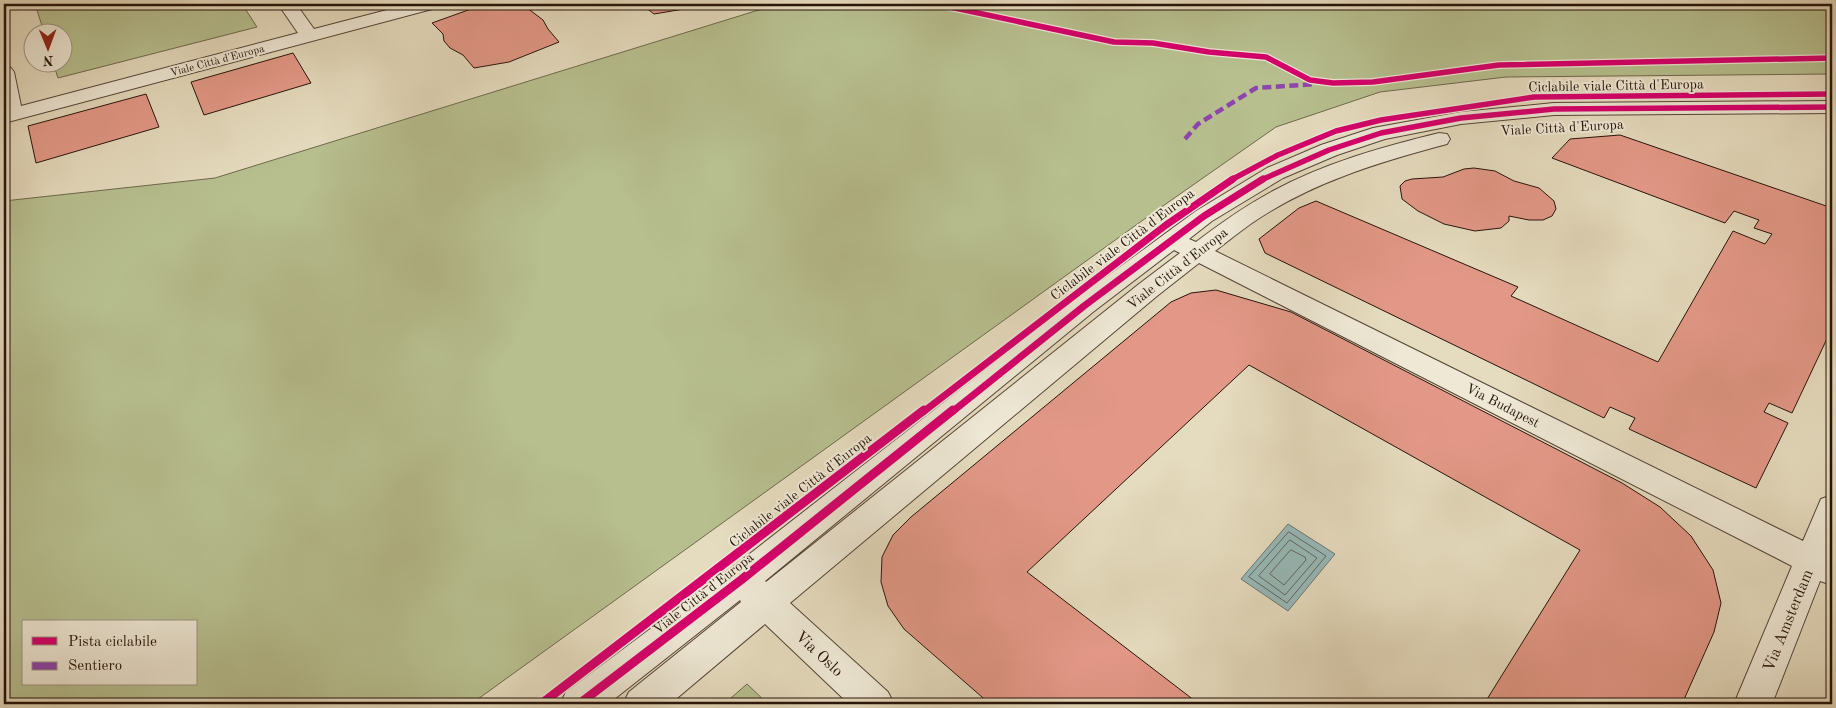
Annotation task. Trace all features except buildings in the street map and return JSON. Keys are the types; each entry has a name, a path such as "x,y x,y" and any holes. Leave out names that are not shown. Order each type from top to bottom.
{"street":[{"path":"287,4 305,30"},
{"name":"Viale Città d'Europa","path":"7,109 305,30 388,4"},
{"name":"Viale Città d'Europa","path":"305,30 430,4"},
{"path":"4,72 7,109"},
{"name":"Viale Città d'Europa","path":"579,704 753,591 1185,246 1240,193 1275,173 1347,144 1405,127 1461,118 1554,109 1832,106"},
{"name":"Viale Città d'Europa","path":"1185,246 1243,218 1307,183 1378,155 1436,139 1479,132 1563,125 1832,120"},
{"name":"Via Budapest","path":"1185,246 1822,566"},
{"name":"Via Amsterdam","path":"1753,704 1822,566 1832,508"},
{"name":"Viale Città d'Europa","path":"642,704 753,591"},
{"name":"Via Oslo","path":"753,591 875,704"}],"green space":[{"path":"35,4 242,4 257,27 58,78 56,72 72,72 72,22 41,22"},
{"path":"778,4 1832,4 1832,74 1506,77 1380,92 1276,127 1150,215 471,704 4,704 4,201 215,178"},
{"path":"747,684 768,704 724,704"}],"water":[{"path":"1288,524 1335,554 1288,611 1241,579"}],"marked path":[{"path":"1185,139 1198,124 1256,88 1316,84"}],"cycle path":[{"path":"936,4 1114,42 1153,43 1209,52 1266,57 1310,80 1333,83 1373,82 1499,65 1832,58"},
{"name":"Ciclabile viale Città d'Europa","path":"541,704 1166,225 1239,175 1278,155 1336,131 1381,120 1534,97 1832,94"},
{"path":"579,704 741,580 1084,306 1204,216 1275,173 1329,150 1381,133 1461,118 1554,109 1832,107"}]}
